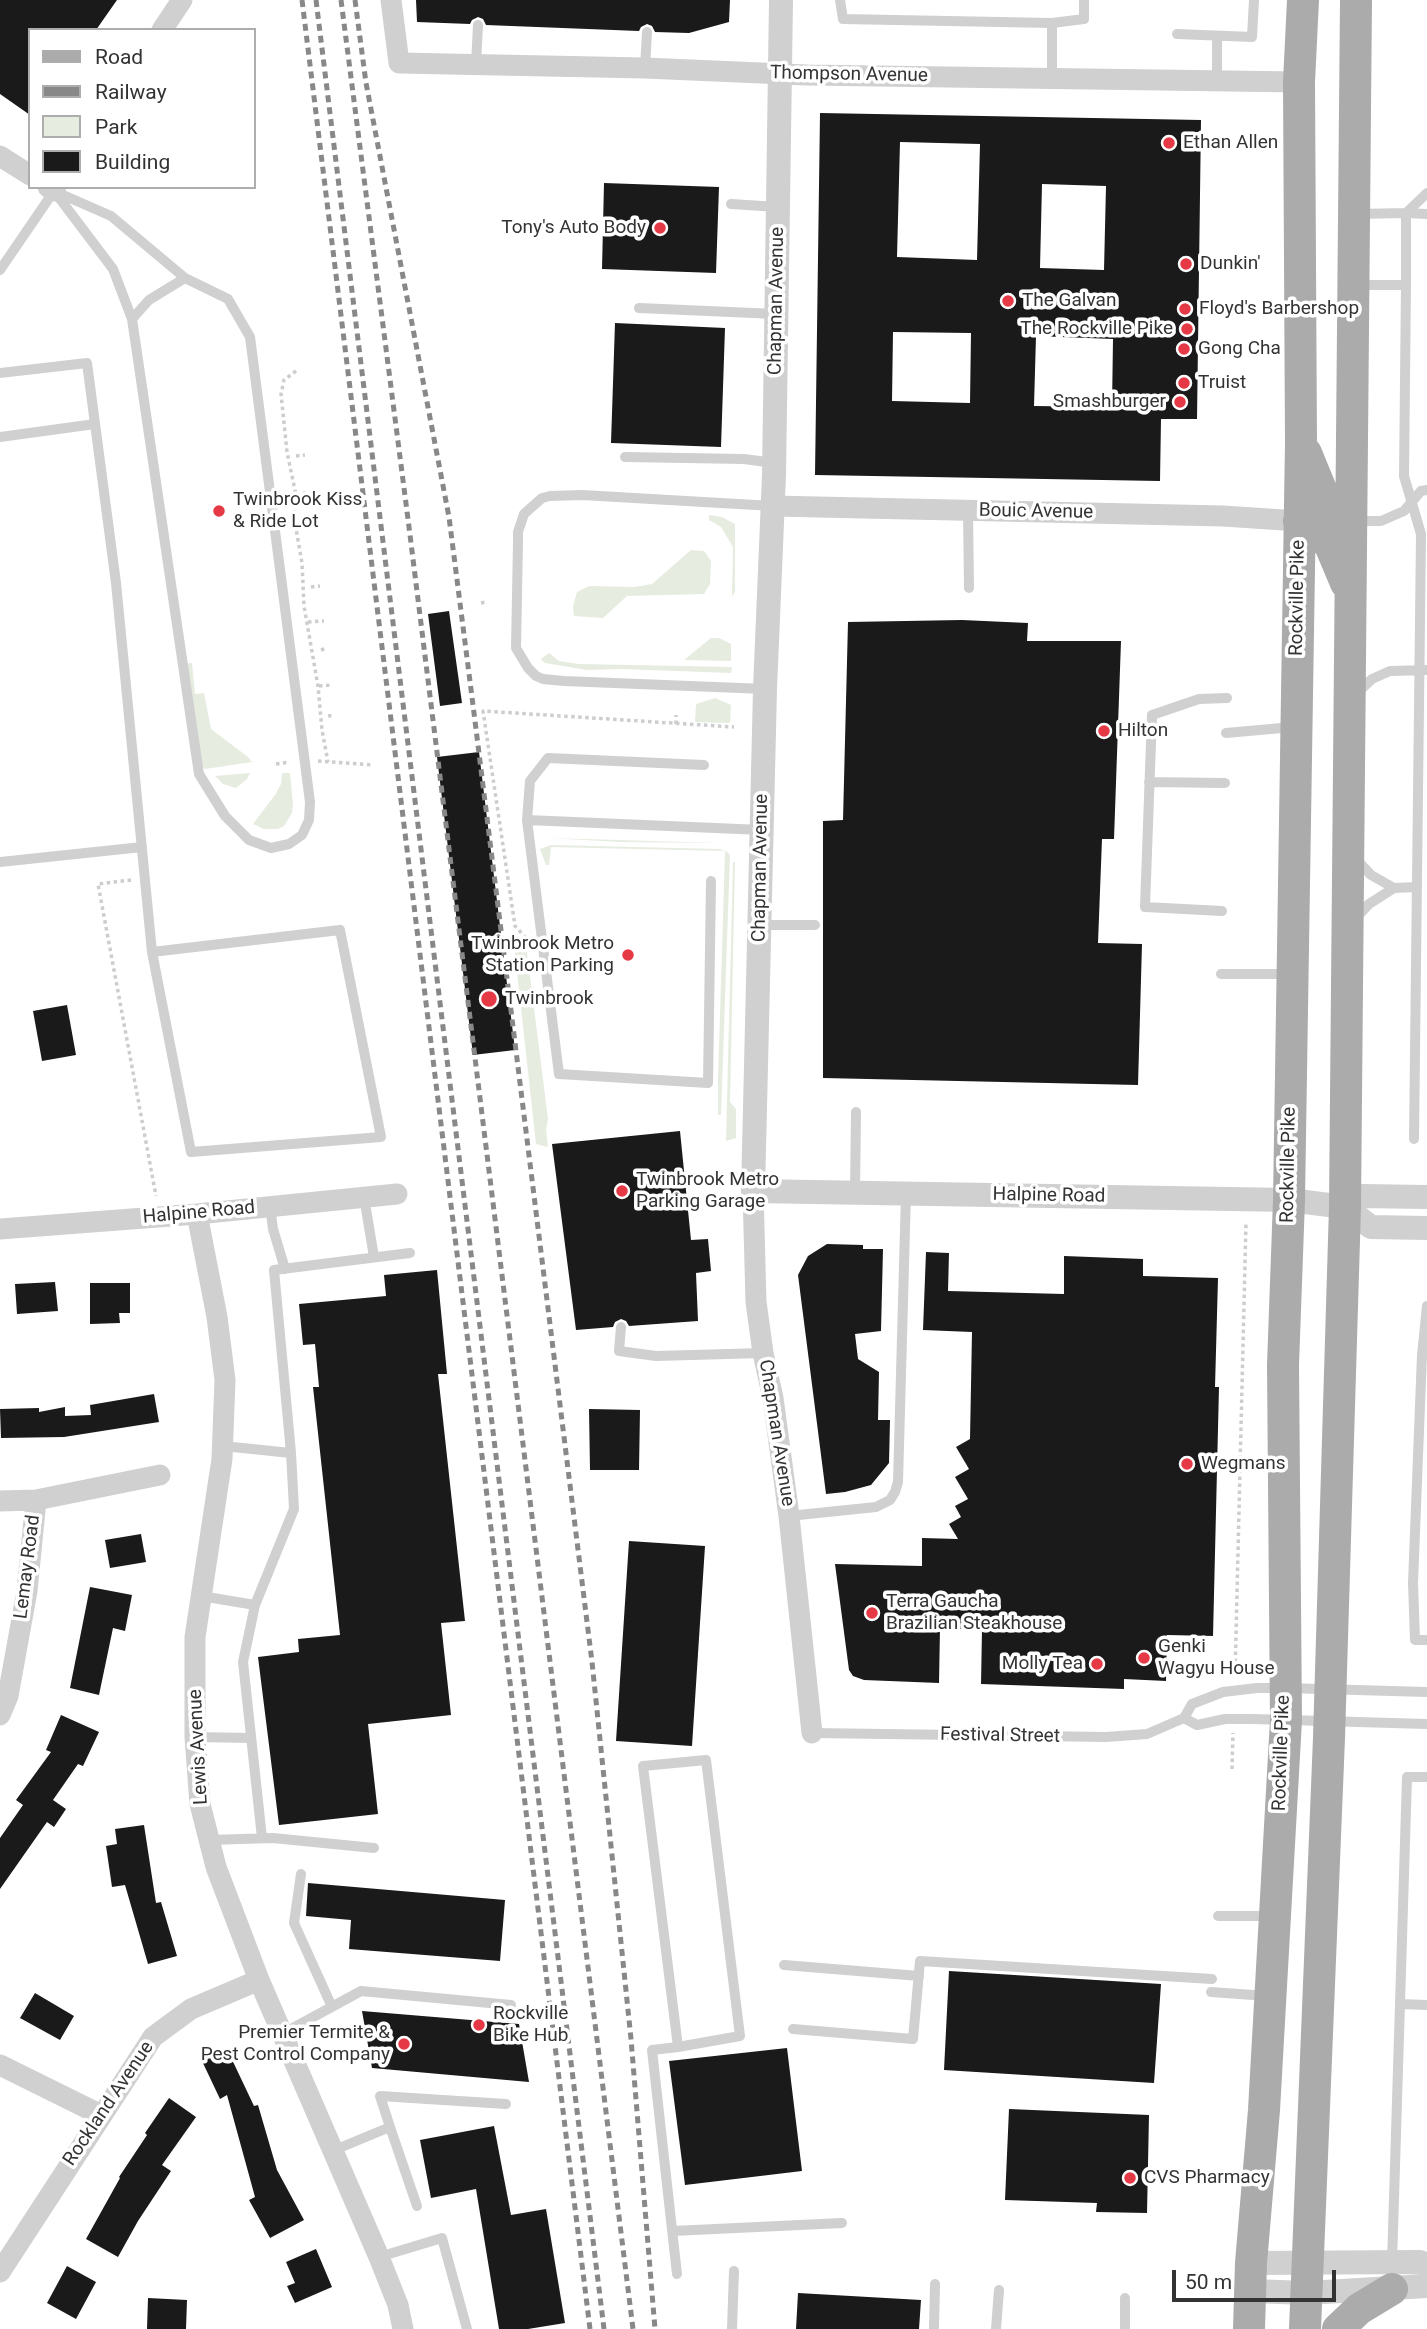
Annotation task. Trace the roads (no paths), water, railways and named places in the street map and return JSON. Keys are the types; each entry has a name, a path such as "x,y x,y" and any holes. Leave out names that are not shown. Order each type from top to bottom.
{"main road":[{"name":"Rockville Pike","path":"1249,2329 1286,1720 1283,1365 1289,1200 1301,442 1299,82 1303,0"},
{"path":"1305,2329 1329,1722 1345,1207 1356,0"},
{"path":"1301,442 1324,497 1335,513 1351,522"},
{"path":"1299,521 1314,528 1331,545 1349,590"},
{"path":"1338,2329 1392,2276"}],"street":[{"path":"163,28 182,0"},
{"name":"Thompson Avenue","path":"391,0 399,62 780,74 1299,82"},
{"name":"Chapman Avenue","path":"781,0 773,506 765,689 753,1191 756,1302 773,1398 789,1516 812,1733"},
{"path":"0,156 28,174"},
{"name":"Bouic Avenue","path":"773,506 1223,516 1299,521"},
{"name":"Halpine Road","path":"753,1191 1289,1200 1345,1207 1371,1227 1427,1228"},
{"name":"Halpine Road","path":"0,1229 197,1214 397,1194"},
{"name":"Halpine Road","path":"1345,1207 1362,1196 1427,1197"},
{"name":"Lewis Avenue","path":"197,1214 217,1317 225,1380 223,1446 195,1637 195,1737 200,1804 216,1867 259,1980 379,2257 398,2305 403,2329"},
{"path":"0,1502 36,1500 160,1475"},
{"name":"Lemay Road","path":"0,1715 8,1696 27,1591 36,1500"},
{"name":"Rockland Avenue","path":"0,2272 153,2036 191,2009 259,1980"},
{"path":"0,2065 100,2115"},
{"path":"1392,2276 1420,2262 1427,2265"},
{"path":"1251,2277 1392,2276 1427,2286"}],"lane":[{"path":"840,0 843,19 1052,23 1084,19 1084,0"},
{"path":"1177,34 1252,37 1254,0"},
{"path":"1052,23 1052,79"},
{"path":"476,64 478,24"},
{"path":"645,68 647,32"},
{"path":"1217,36 1217,80"},
{"path":"0,270 53,189"},
{"path":"53,189 111,216 185,278 228,299 250,337 310,802 309,820 302,835 289,844 271,848 249,840 225,816 199,774 132,319 114,269 53,189"},
{"path":"1414,1139 1423,670 1421,534 1404,476 1406,213 1427,193"},
{"path":"731,204 778,207"},
{"path":"1354,214 1427,214"},
{"path":"132,319 149,300 185,278"},
{"path":"1354,285 1406,285"},
{"path":"639,308 776,314"},
{"path":"0,373 87,363 116,583 152,952 191,1152 381,1138 340,930 152,952"},
{"path":"0,437 94,424"},
{"path":"625,457 744,459 774,463"},
{"path":"1351,522 1381,521 1404,510 1421,491 1427,490"},
{"path":"765,689 564,681 536,676 523,662 516,648 518,532 524,514 542,498 550,496 582,495 773,506"},
{"path":"968,510 969,588"},
{"path":"1350,700 1372,678 1390,671 1423,670"},
{"path":"1222,911 1144,907 1152,715 1199,699 1227,698"},
{"path":"1226,733 1296,727"},
{"path":"704,765 548,758 530,781 527,820 559,1074 708,1083 711,881"},
{"path":"1149,782 1225,783"},
{"path":"527,820 762,830"},
{"path":"0,862 142,847"},
{"path":"1348,851 1371,874 1394,888"},
{"path":"1348,927 1369,904 1394,888 1417,887"},
{"path":"760,925 815,925"},
{"path":"1221,974 1292,974"},
{"path":"855,1193 856,1112"},
{"path":"789,1516 876,1507 890,1500 895,1492 898,1482 906,1194"},
{"path":"364,1197 373,1257"},
{"path":"270,1206 273,1229 285,1269"},
{"path":"261,1838 243,1662 255,1605 294,1509 292,1453 274,1270 410,1253"},
{"path":"1427,1306 1422,1355 1413,1584 1415,1640 1427,1640"},
{"path":"621,1327 620,1351 656,1356 763,1353"},
{"path":"223,1446 292,1453"},
{"path":"201,1596 255,1605"},
{"name":"Festival Street","path":"812,1733 1107,1737 1147,1734 1184,1718 1192,1704 1223,1692 1285,1688 1427,1692"},
{"name":"Festival Street","path":"1184,1718 1197,1725 1234,1719 1427,1724"},
{"path":"195,1737 251,1738"},
{"path":"677,2274 652,2050 678,2046 740,2036 706,1760 643,1766 678,2046"},
{"path":"1392,2276 1407,1777 1427,1777"},
{"path":"209,1840 261,1838 374,1848"},
{"path":"300,1874 294,1923 332,2007"},
{"path":"1218,1916 1274,1916"},
{"path":"793,2029 913,2039 920,1961 1212,1979"},
{"path":"784,1965 919,1976"},
{"path":"282,2034 361,1991 511,2005"},
{"path":"1211,1992 1270,1996"},
{"path":"1401,2004 1427,2005"},
{"path":"417,2206 380,2096 506,2104"},
{"path":"332,2151 390,2127"},
{"path":"673,2231 842,2223"},
{"path":"379,2257 442,2238 467,2329"},
{"path":"732,2329 734,2271"},
{"path":"934,2329 935,2284"},
{"path":"996,2329 999,2290"},
{"path":"1125,2298 1125,2329"}],"railway":[{"path":"302,0 590,2329"},
{"path":"316,0 604,2329"},
{"path":"341,0 633,2329"},
{"path":"355,0 366,83 449,517 592,1662 631,2039 655,2329"}],"place":[{"name":"Ethan Allen","path":"1169,143"},
{"name":"Tony's Auto Body","path":"660,228"},
{"name":"Dunkin'","path":"1186,264"},
{"name":"The Galvan","path":"1008,301"},
{"name":"Floyd's Barbershop","path":"1185,309"},
{"name":"The Rockville Pike","path":"1187,329"},
{"name":"Gong Cha","path":"1184,349"},
{"name":"Truist","path":"1184,383"},
{"name":"Smashburger","path":"1180,402"},
{"name":"Twinbrook Kiss & Ride Lot","path":"219,511"},
{"name":"Hilton","path":"1104,731"},
{"name":"Twinbrook Metro Station Parking","path":"628,955"},
{"name":"Twinbrook","path":"489,999"},
{"name":"Twinbrook Metro Parking Garage","path":"622,1191"},
{"name":"Wegmans","path":"1187,1464"},
{"name":"Terra Gaucha Brazilian Steakhouse","path":"872,1613"},
{"name":"Genki Wagyu House","path":"1144,1658"},
{"name":"Molly Tea","path":"1097,1664"},
{"name":"Rockville Bike Hub","path":"479,2025"},
{"name":"Premier Termite & Pest Control Company","path":"404,2044"},
{"name":"CVS Pharmacy","path":"1130,2178"}]}
